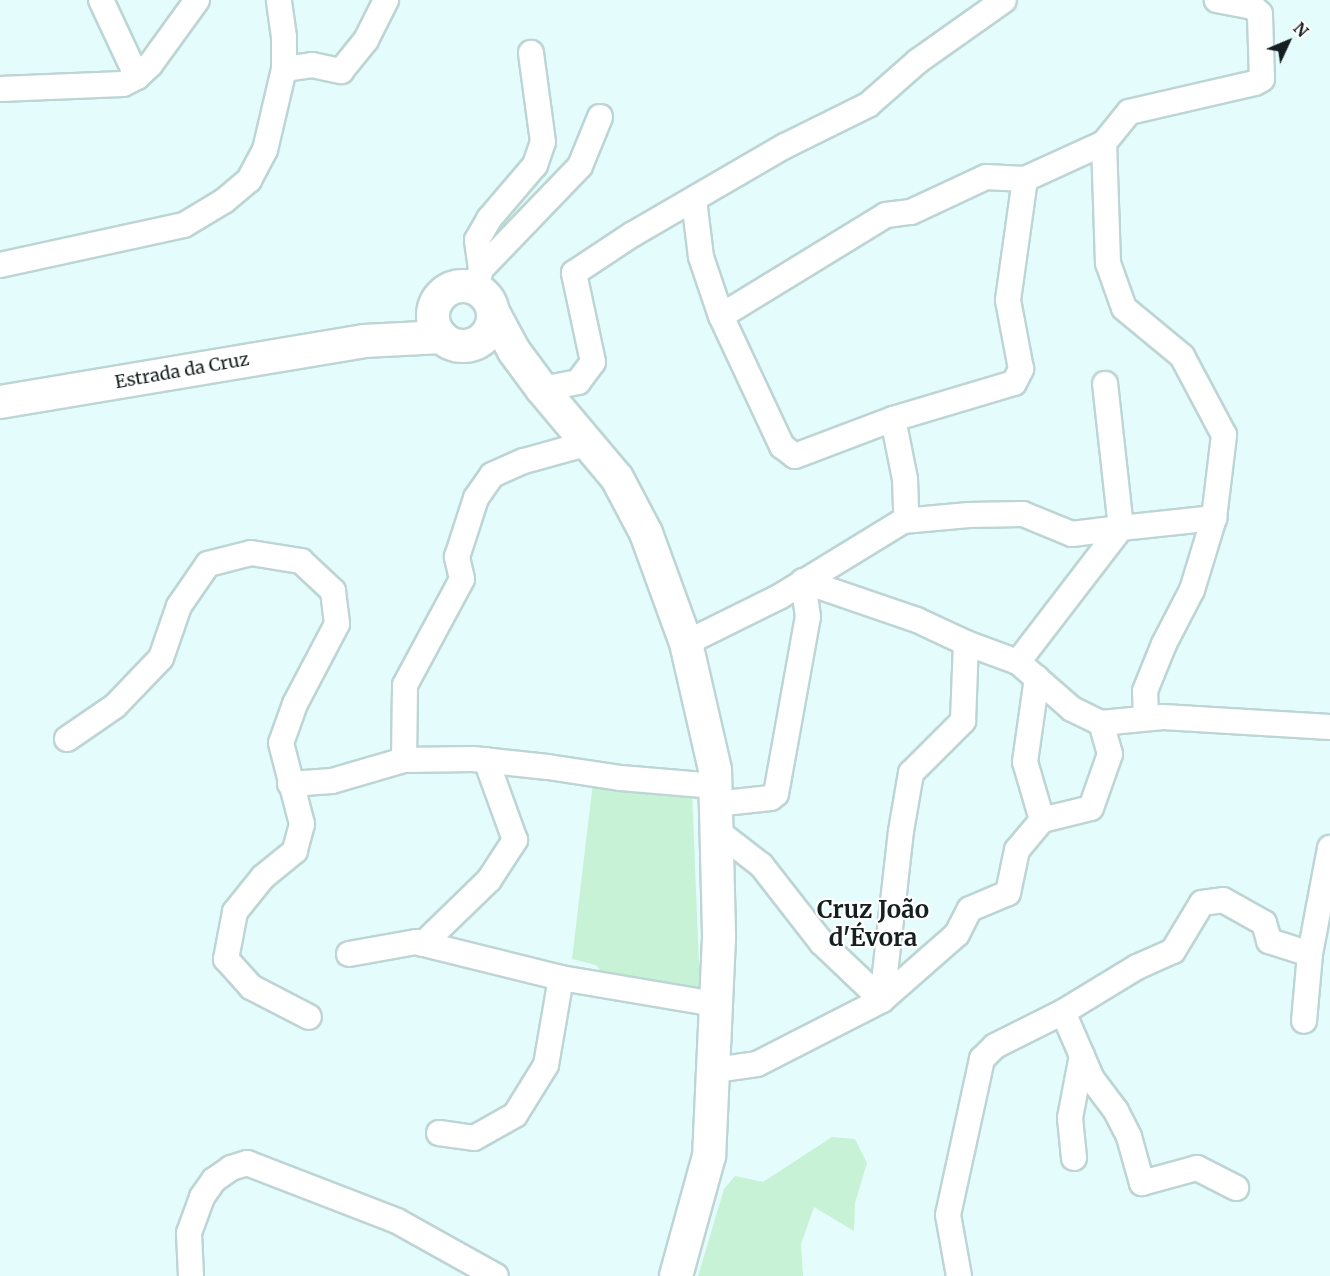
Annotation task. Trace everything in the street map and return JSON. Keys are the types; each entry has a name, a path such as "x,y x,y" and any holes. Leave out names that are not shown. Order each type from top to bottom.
{"street":[{"path":"101,0 137,76"},
{"path":"0,89 123,84 150,65 197,0"},
{"path":"0,264 184,225 224,201 249,180 265,150 284,69 284,37 279,0"},
{"path":"284,69 312,65 341,71 366,40 386,0"},
{"path":"547,396 578,382 593,362 574,273 633,234 785,146 868,105 918,61 1004,0"},
{"path":"721,316 886,216 911,212 986,177 1025,179 1104,143 1129,112 1255,83 1262,79 1260,14 1253,7 1217,0"},
{"path":"484,290 458,286 449,289 436,302 433,320 442,337 458,346 477,343 490,330 477,240 489,219 536,165 543,142 531,53"},
{"path":"484,290 580,166 600,117"},
{"path":"1104,143 1108,263 1124,308 1182,356 1224,435 1214,518 1192,590 1164,644 1145,691 1146,718"},
{"path":"694,200 701,257 721,316 782,446 795,456 893,419 1014,383 1021,369 1008,300 1025,179"},
{"path":"484,290 514,351 547,396 617,478 646,534 687,643 715,770 719,938 715,1004 715,1070 709,1156 676,1276"},
{"name":"Estrada da Cruz","path":"364,341 436,302"},
{"name":"Estrada da Cruz","path":"0,402 364,341 442,337"},
{"path":"477,343 547,396"},
{"path":"1018,662 1121,528 1105,384"},
{"path":"893,419 904,479 906,516 903,521"},
{"path":"404,760 405,686 462,579 457,557 476,498 492,475 524,462 590,444"},
{"path":"687,643 779,597 903,521 969,515 1023,514 1072,534 1214,518"},
{"path":"67,739 115,706 161,658 179,606 208,564 251,553 301,561 333,591 337,624 295,704 281,742 302,824 295,851 263,877 235,912 226,959 251,987 309,1017"},
{"path":"803,582 917,620 966,643 1018,662 1072,709 1101,723 1164,717 1330,726"},
{"path":"290,784 332,781 404,760 486,760 621,778 716,807 771,798 776,794 808,617 803,582"},
{"path":"882,999 901,831 911,773 963,721 966,643"},
{"path":"1037,678 1025,762 1042,820"},
{"path":"715,1070 757,1064 882,999 957,934 970,909 1008,893 1017,850 1042,820 1091,808 1110,754 1101,723"},
{"path":"423,944 489,880 515,840 486,760"},
{"path":"716,807 822,943 882,999"},
{"path":"1304,1021 1310,954 1330,848"},
{"path":"959,1276 948,1215 982,1059 995,1046 1064,1012 1137,967 1173,951 1202,903 1223,900 1264,923 1269,941 1310,954"},
{"path":"349,954 416,942 561,978 715,1004"},
{"path":"440,1133 474,1138 515,1115 546,1065 561,978"},
{"path":"1064,1012 1092,1079 1116,1112 1129,1137 1142,1183 1197,1168 1236,1188"},
{"path":"1074,1158 1070,1118 1082,1055"},
{"path":"191,1276 189,1233 202,1197 214,1180 231,1168 246,1163 397,1221 495,1276"}],"green space":[{"path":"593,782 692,792 700,989 609,982 596,965 572,959"},
{"path":"832,1137 855,1139 867,1163 855,1203 854,1231 814,1207 801,1244 803,1276 698,1276 724,1189 735,1176 763,1182"}],"district":[{"name":"Cruz João d'Évora","path":"873,924"}]}
